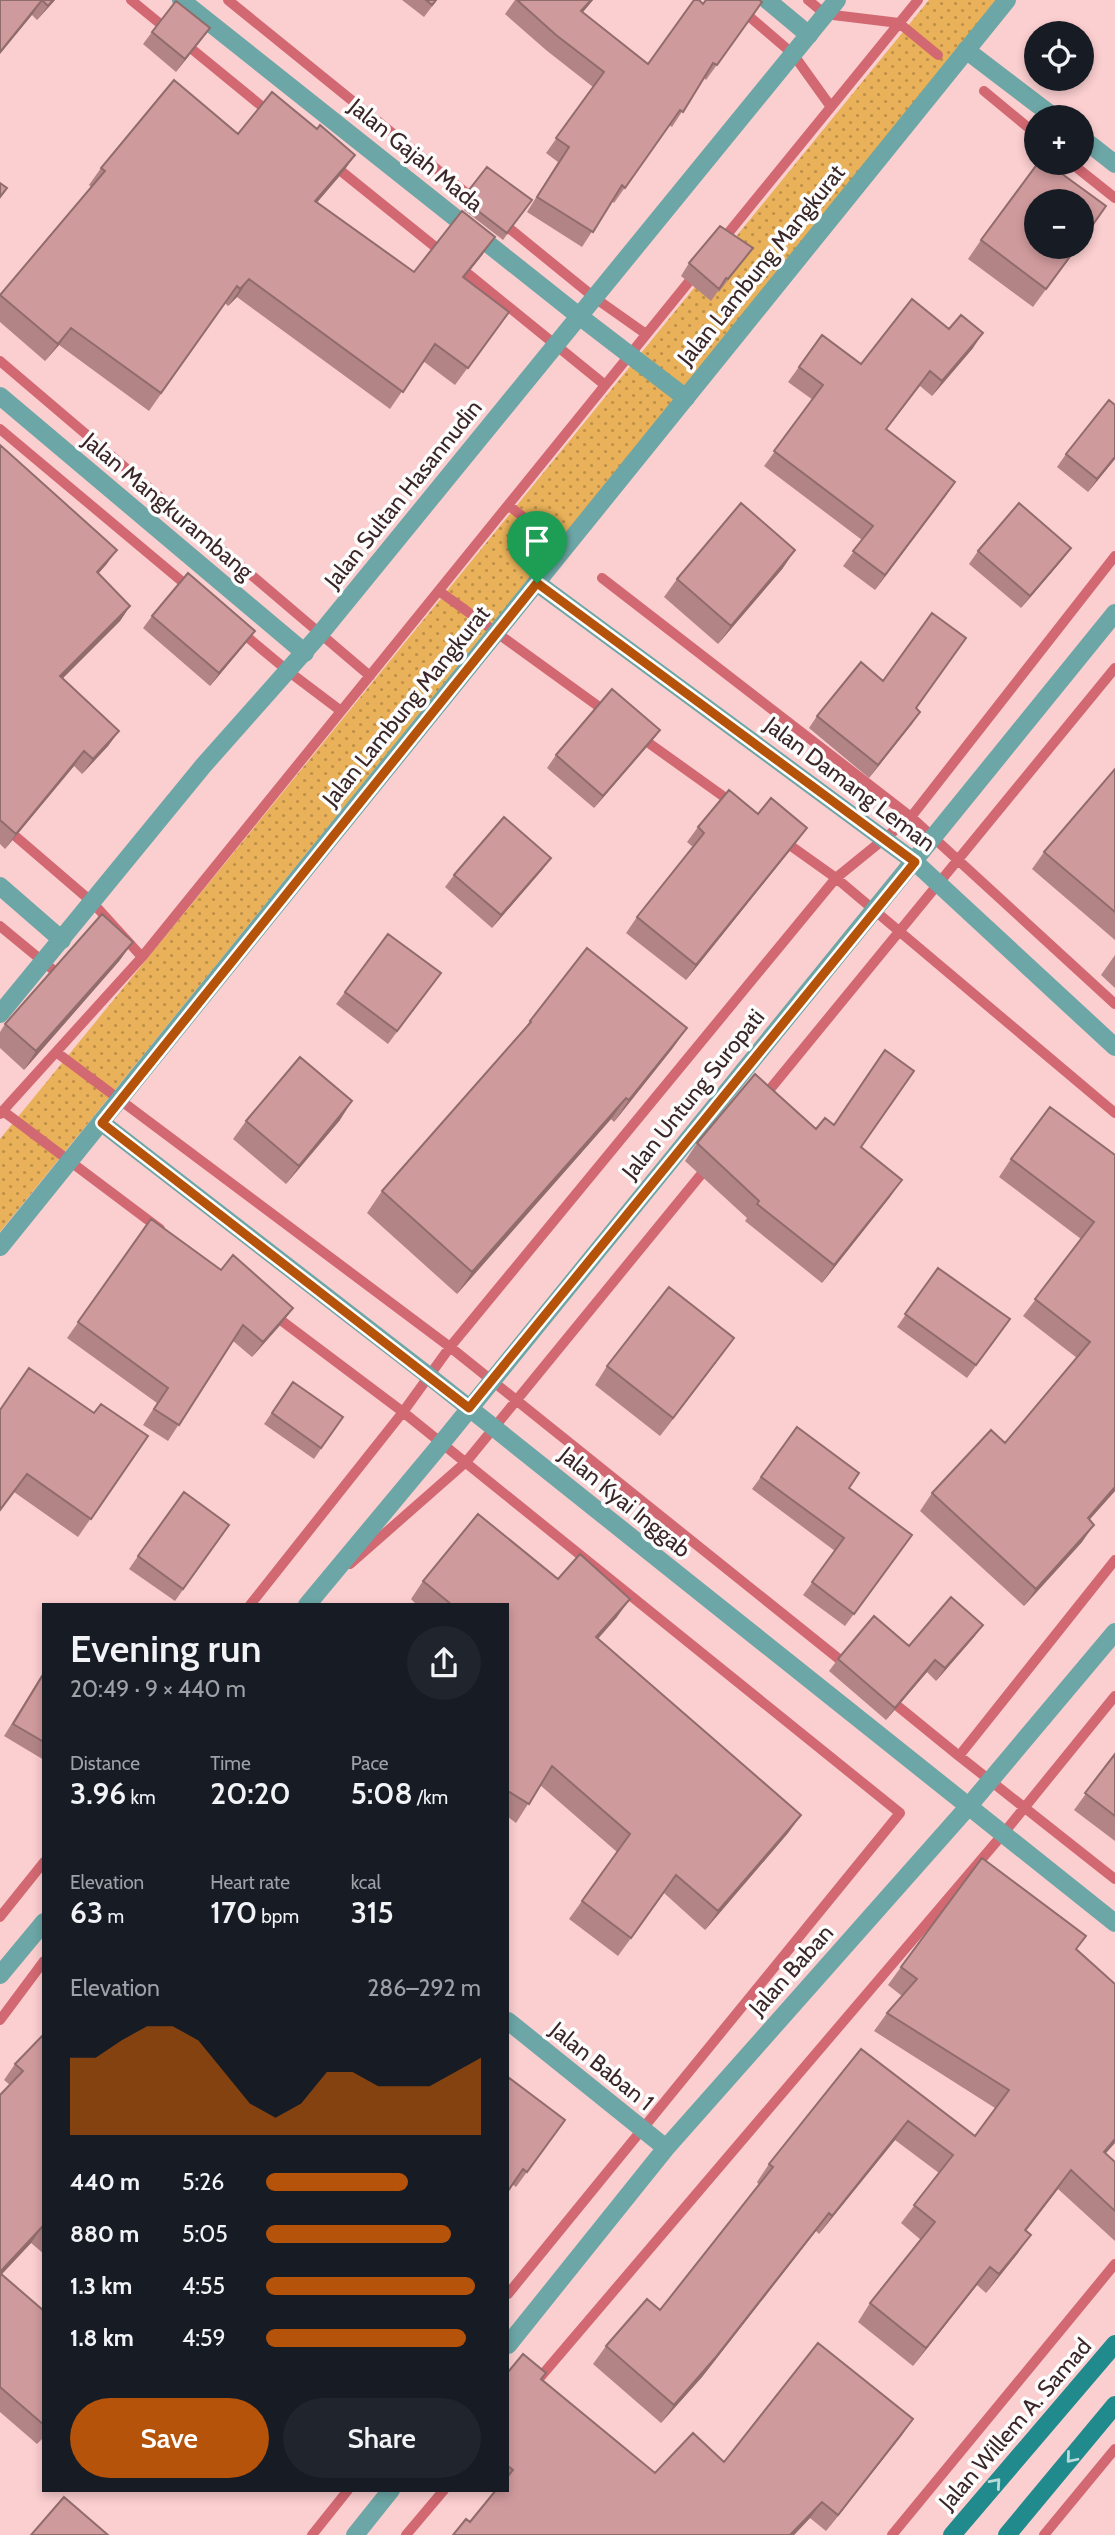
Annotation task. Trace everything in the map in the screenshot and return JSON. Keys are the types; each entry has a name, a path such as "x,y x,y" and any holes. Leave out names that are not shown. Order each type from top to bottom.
{"main road":[{"name":"Jalan Willem A. Samad","path":"952,2535 1115,2344"},
{"path":"1007,2535 1115,2405"}],"street":[{"name":"Jalan Gajah Mada","path":"181,0 685,398"},
{"path":"767,0 808,35"},
{"name":"Jalan Sultan Hasannudin","path":"0,1014 203,766 305,653 837,0"},
{"name":"Jalan Lambung Mangkurat","path":"0,1247 1007,0"},
{"path":"966,50 1038,105"},
{"path":"1094,147 1115,164"},
{"name":"Jalan Mangkurambang","path":"0,396 305,653"},
{"name":"Jalan Damang Leman","path":"537,583 915,862 1115,1047"},
{"name":"Jalan Untung Suropati","path":"315,1601 1115,613"},
{"path":"0,886 62,940"},
{"name":"Jalan Kyai Inggab","path":"102,1123 469,1408 1115,1923"},
{"name":"Jalan Baban","path":"509,2344 666,2148 968,1807 1115,1632"},
{"path":"0,1975 42,1924"},
{"name":"Jalan Baban 1","path":"509,2022 666,2148"},
{"path":"355,2535 389,2492"}],"shaded area":[{"path":"929,0 997,0 0,1232 0,1139"}],"building":[{"path":"0,0 42,0 0,52"},
{"path":"42,0 53,0 48,6"},
{"path":"517,0 591,0 581,11 648,64 694,0 703,4 706,0 762,2 717,65 713,63 683,112 680,110 625,188 622,185 593,232 537,197 569,147 556,138 604,72"},
{"path":"176,1 210,28 185,59 152,32"},
{"path":"174,80 238,134 272,92 317,129 320,125 355,155 315,201 414,272 462,211 495,237 463,277 509,312 468,368 435,344 403,392 249,279 240,289 237,286 161,393 71,328 58,344 0,295 105,171 101,168"},
{"path":"487,167 532,200 507,233 469,204 472,200 465,195"},
{"path":"1029,175 1063,175 1083,189 1024,189 1024,259 1068,259 1046,289 981,240"},
{"path":"0,183 7,188 0,197"},
{"path":"1094,197 1106,206 1094,223"},
{"path":"720,226 753,248 719,289 689,263"},
{"path":"912,299 949,329 961,315 983,333 942,381 930,371 886,429 955,482 885,575 853,551 873,526 774,451 823,385 799,367 822,335 861,364"},
{"path":"1109,400 1115,405 1115,457 1097,479 1066,454"},
{"path":"0,445 117,550 97,572 130,606 60,676 119,731 93,759 84,751 16,834 0,820"},
{"path":"741,503 795,550 731,626 677,579"},
{"path":"1019,503 1071,548 1030,596 978,551"},
{"path":"188,573 255,631 219,673 152,616"},
{"path":"932,613 966,638 916,708 920,712 878,765 817,716 861,662 883,681"},
{"path":"612,689 660,730 603,796 556,755"},
{"path":"1115,769 1115,912 1044,852"},
{"path":"729,790 758,814 771,798 807,828 696,965 637,917 704,833 698,827"},
{"path":"504,817 551,858 501,915 454,875"},
{"path":"102,914 133,942 36,1051 5,1024"},
{"path":"388,934 441,973 397,1031 345,992"},
{"path":"587,948 687,1028 629,1100 626,1098 472,1272 382,1191 531,1022"},
{"path":"885,1050 914,1071 861,1147 902,1180 834,1265 757,1204 759,1201 697,1143 755,1074 816,1129 825,1118 834,1125"},
{"path":"300,1057 352,1101 299,1166 246,1121"},
{"path":"1050,1107 1115,1155 1115,1487 1088,1518 1094,1525 1036,1589 932,1493 991,1430 1005,1443 1090,1342 1035,1299 1094,1222 1011,1159"},
{"path":"151,1219 221,1270 233,1255 293,1308 263,1342 243,1325 179,1425 154,1409 168,1388 78,1322"},
{"path":"938,1268 1010,1319 976,1365 905,1314"},
{"path":"669,1287 734,1338 673,1418 607,1366"},
{"path":"29,1368 94,1413 101,1404 148,1436 91,1519 27,1474 0,1510 0,1410"},
{"path":"293,1382 343,1417 321,1448 272,1413"},
{"path":"797,1427 859,1473 849,1488 912,1535 854,1614 812,1582 844,1538 761,1477"},
{"path":"184,1492 229,1525 183,1589 138,1556"},
{"path":"478,1514 558,1579 580,1554 630,1599 596,1637 801,1815 718,1911 676,1875 631,1938 582,1901 630,1834 552,1766 529,1804 509,1792 509,1603 450,1603 423,1581"},
{"path":"951,1597 983,1625 945,1668 935,1660 895,1708 838,1659 874,1616 909,1646"},
{"path":"42,1676 42,1741 13,1724"},
{"path":"1115,1754 1115,1816 1085,1793"},
{"path":"982,1858 1086,1936 1076,1949 1115,1984 1115,2139 1104,2152 1115,2162 1115,2211 1071,2170 1025,2230 1031,2235 999,2274 990,2267 926,2348 870,2303 935,2222 914,2205 953,2155 908,2121 832,2216 829,2213 715,2358 674,2405 606,2346 647,2299 660,2310 773,2167 769,2164 861,2049 975,2136 1009,2090 887,2013 917,1979 901,1967"},
{"path":"42,2036 42,2227 0,2272 0,2095 23,2071 15,2064"},
{"path":"509,2078 565,2120 527,2172 523,2169 509,2190"},
{"path":"0,2273 42,2309 42,2423 0,2387"},
{"path":"818,2343 913,2419 838,2515 822,2502 790,2535 453,2535 466,2519 470,2522 494,2492 509,2492 509,2475 513,2470 509,2467 509,2371 523,2354 546,2373 541,2379 655,2473 693,2433 724,2462"},
{"path":"64,2497 108,2535 31,2535"}],"waterway":[{"path":"131,0 169,31"},
{"path":"228,0 476,201"},
{"path":"730,0 793,54 831,107"},
{"path":"808,0 825,14 899,23 938,55"},
{"path":"721,242 918,0"},
{"path":"182,41 270,113"},
{"path":"984,91 1024,124"},
{"path":"331,163 444,254"},
{"path":"1086,175 1115,198"},
{"path":"499,220 595,298 646,334"},
{"path":"456,264 605,385"},
{"path":"0,1114 142,957 696,273"},
{"path":"0,361 370,676"},
{"path":"0,429 191,589"},
{"path":"508,505 551,539"},
{"path":"602,578 911,817 1115,556"},
{"path":"439,591 609,714"},
{"path":"240,631 341,711"},
{"path":"762,1099 1115,668"},
{"path":"639,736 734,804"},
{"path":"1115,1004 911,817 836,878 1115,1113"},
{"path":"0,823 92,902 142,957"},
{"path":"56,1052 450,1347 836,878 784,841"},
{"path":"0,926 63,978"},
{"path":"3,1111 160,1229"},
{"path":"350,1564 466,1462 708,1166"},
{"path":"252,1603 403,1412 274,1315"},
{"path":"509,2293 900,1813 403,1412 450,1347 849,1667"},
{"path":"889,1699 959,1756 1115,1560"},
{"path":"537,2381 1003,1834 1115,1696"},
{"path":"959,1756 1115,1879"},
{"path":"0,1917 42,1864"},
{"path":"0,2020 42,1964"},
{"path":"892,2535 1115,2264"},
{"path":"1044,2535 1115,2449"},
{"path":"312,2535 346,2492"},
{"path":"406,2535 442,2492"}],"route":[{"path":"537,583 915,862 677,1150 469,1408 102,1123 537,583"}]}
